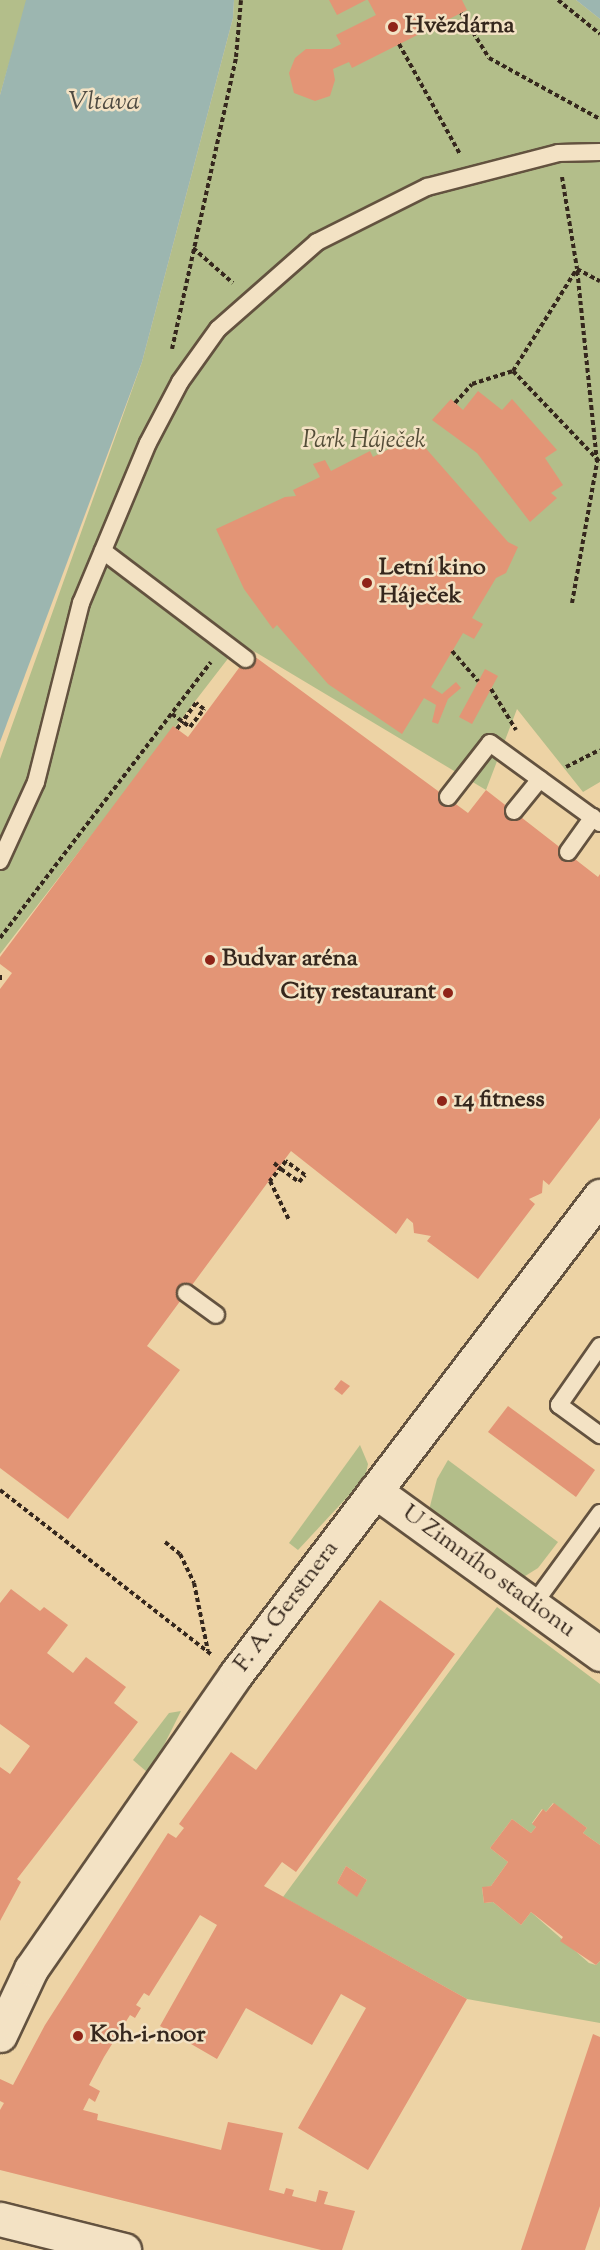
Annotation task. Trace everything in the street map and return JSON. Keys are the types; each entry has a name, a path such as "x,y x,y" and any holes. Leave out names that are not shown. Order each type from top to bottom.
{"street":[{"name":"F. A. Gerstnera","path":"1,2031 31,1969 236,1674 600,1196"},
{"name":"U Zimního stadionu","path":"375,1491 600,1654"},
{"path":"0,2219 124,2250"}],"lane":[{"path":"0,861 36,782 81,603 148,442 180,382 218,328 316,242 427,187 558,153 600,152"},
{"path":"103,551 246,659"},
{"path":"448,797 490,742 596,820 568,852"},
{"path":"514,811 540,779"},
{"path":"186,1293 216,1315"},
{"path":"600,1346 559,1405 600,1435"},
{"path":"533,1605 600,1513"}],"path":[{"path":"180,382 168,372 236,57 241,0"},
{"path":"558,0 600,34"},
{"path":"460,13 489,58 600,119"},
{"path":"399,44 471,174"},
{"path":"558,153 577,269 598,462 572,603"},
{"path":"193,248 252,298"},
{"path":"577,269 600,281"},
{"path":"455,404 472,384 513,371 577,269"},
{"path":"513,371 598,462"},
{"path":"0,938 226,642"},
{"path":"452,651 478,681"},
{"path":"491,689 518,733"},
{"path":"172,714 190,727 204,709 196,703 183,721 177,729"},
{"path":"540,779 600,750"},
{"path":"0,975 0,981"},
{"path":"274,1163 281,1169 299,1182 304,1175 286,1161 270,1181 289,1220"},
{"path":"0,1490 236,1674"},
{"path":"165,1542 180,1554 194,1583 208,1652"}],"green space":[{"path":"0,0 26,0 26,5 0,95"},
{"name":"Park Háječek","path":"234,0 576,0 600,19 600,782 583,792 517,709 486,790 240,643 0,954 0,759 142,362 233,18"},
{"path":"360,1445 368,1464 365,1478 298,1550 289,1543"},
{"path":"448,1460 558,1542 538,1568 522,1578 429,1510 437,1479"},
{"path":"497,1607 600,1684 600,1845 583,1833 587,1828 553,1803 546,1812 542,1809 532,1823 536,1827 531,1833 512,1819 490,1848 508,1862 491,1886 482,1888 484,1903 493,1902 521,1925 531,1912 589,1963 596,1965 600,1961 600,2023 467,1999 283,1897","holes":["346,1866 367,1880 357,1896 337,1883"]},
{"path":"181,1711 160,1753 147,1772 133,1760 169,1713"}],"water":[{"name":"Vltava","path":"26,0 234,0 233,18 142,362 0,742 0,95"},
{"path":"576,0 600,0 600,19"}],"building":[{"name":"Hvězdárna","path":"329,0 366,0 337,15"},
{"name":"Hvězdárna","path":"368,0 462,0 467,10 352,68 349,62 333,69 335,80 330,96 315,101 294,93 289,73 295,58 306,49 331,49 341,44 336,35 376,15"},
{"path":"478,391 502,410 512,399 557,450 545,458 563,485 551,493 557,498 530,522 477,453 432,420 451,399 463,410"},
{"name":"Letní kino Háječek","path":"415,436 508,542 518,547 506,573 496,578 472,618 483,624 474,639 463,633 431,687 442,694 456,682 461,688 448,699 438,724 432,722 436,705 424,698 402,734 328,684 277,625 273,629 244,589 216,529 285,497 296,496 293,490 320,477 313,464 325,460 331,471 370,451 373,457"},
{"path":"250,653 468,813 486,790 598,877 600,874 600,1118 549,1185 543,1180 542,1193 529,1199 535,1204 478,1279 427,1241 431,1236 414,1233 413,1223 407,1218 396,1234 291,1151 147,1346 180,1370 68,1519 0,1468 0,989 12,973 0,964 0,957 173,726 188,737"},
{"path":"485,669 498,676 472,724 459,717"},
{"path":"341,1380 350,1386 342,1395 334,1389"},
{"path":"508,1406 595,1470 576,1497 488,1432"},
{"path":"11,1589 40,1611 44,1607 68,1625 47,1653 73,1673 86,1657 126,1687 114,1703 138,1722 17,1879 21,1882 0,1921 0,1767 10,1774 30,1746 0,1724 0,1603"},
{"path":"380,1600 455,1654 296,1872 282,1862 264,1886 467,1999 368,2170 298,2128 366,2008 341,1994 312,2045 246,2008 217,2059 160,2026 217,1925 200,1915 149,1996 144,1993 136,2005 141,2008 135,2018 130,2015 104,2057 89,2085 100,2091 95,2102 89,2098 83,2110 98,2114 97,2120 221,2150 228,2122 283,2133 269,2190 284,2194 286,2188 294,2190 292,2196 316,2202 319,2190 328,2192 324,2204 355,2211 342,2250 321,2250 0,2170 0,2110 4,2103 0,2101 0,2079 13,2085 45,2025 168,1833 176,1838 184,1828 179,1824 231,1752 256,1770"},
{"path":"554,1803 587,1828 583,1833 600,1845 600,1961 596,1965 560,1941 563,1937 531,1912 521,1925 493,1902 484,1903 482,1887 491,1886 508,1862 490,1848 512,1819 531,1833 536,1827 532,1824 543,1809 546,1812"},
{"path":"346,1866 367,1880 357,1897 337,1883"},
{"path":"593,2034 600,2037 600,2206 585,2250 521,2250"}],"place":[{"name":"Hvězdárna","path":"393,27"},
{"name":"Letní kino Háječek","path":"367,583"},
{"name":"Budvar aréna","path":"210,960"},
{"name":"City restaurant","path":"448,993"},
{"name":"14 fitness","path":"442,1101"},
{"name":"Koh-i-noor","path":"78,2036"}]}
